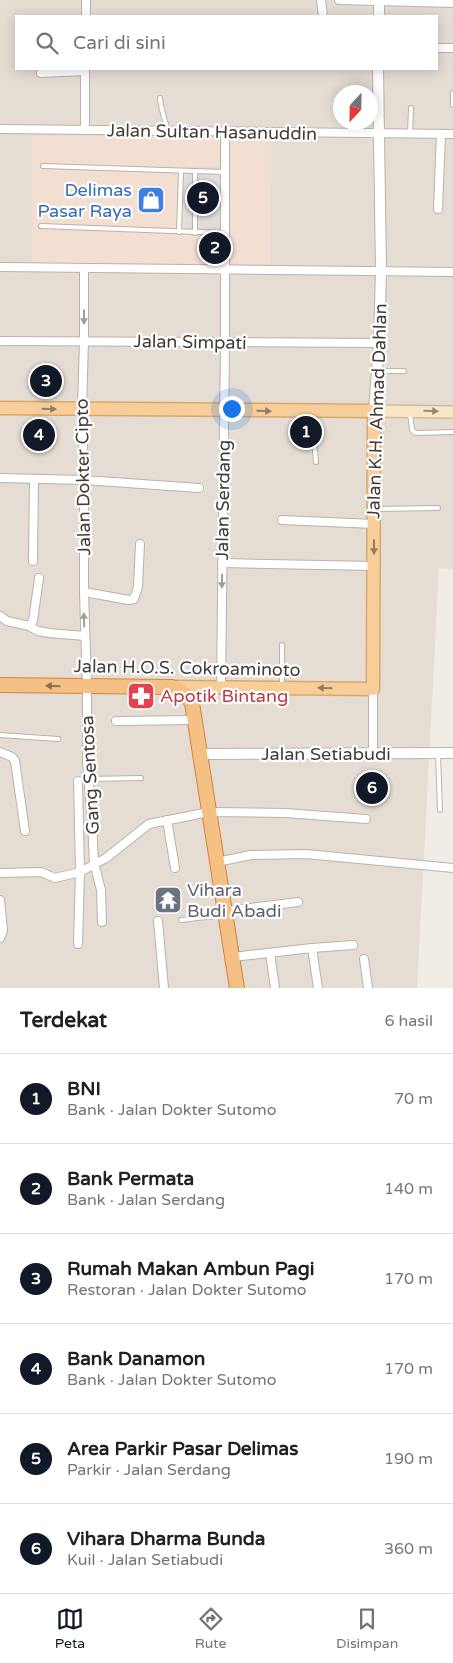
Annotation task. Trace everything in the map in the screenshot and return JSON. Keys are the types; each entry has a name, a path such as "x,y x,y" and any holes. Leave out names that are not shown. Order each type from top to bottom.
{"highway":[{"name":"Jalan H.O.S. Cokroaminoto","path":"0,685 172,687"},
{"path":"172,687 184,694 192,703 237,988"}],"main road":[{"path":"0,408 453,412"},
{"name":"Jalan K.H. Ahmad Dahlan","path":"373,689 374,411"},
{"name":"Jalan H.O.S. Cokroaminoto","path":"172,687 373,689"},
{"path":"192,703 203,689 215,687"}],"street":[{"path":"86,0 86,15"},
{"path":"321,0 323,15"},
{"path":"339,0 453,3"},
{"path":"379,1 379,15"},
{"path":"438,48 453,48"},
{"path":"41,73 85,70 85,130"},
{"name":"Jalan K.H. Ahmad Dahlan","path":"374,411 379,344 381,270 378,70"},
{"name":"Jalan Sultan Hasanuddin","path":"0,129 453,134"},
{"name":"Jalan Serdang","path":"215,687 222,563 225,132"},
{"path":"438,208 440,134"},
{"path":"0,267 453,272"},
{"name":"Jalan Dokter Cipto","path":"84,268 82,409 87,686"},
{"name":"Jalan Simpati","path":"0,340 379,344"},
{"path":"0,478 84,480 199,488"},
{"path":"34,479 34,561"},
{"path":"282,520 374,524"},
{"path":"84,592 129,600 134,599 138,587 140,544"},
{"path":"222,563 374,566"},
{"path":"29,626 33,621 39,578"},
{"path":"0,616 7,621 29,626 38,631 85,636"},
{"name":"Gang Sentosa","path":"87,686 88,779 94,863 101,890 102,922"},
{"name":"Jalan K.H. Ahmad Dahlan","path":"373,689 373,754"},
{"path":"116,721 194,720"},
{"path":"0,752 12,757 15,761 25,831"},
{"name":"Jalan Setiabudi","path":"200,754 453,753"},
{"path":"78,781 80,872 78,944"},
{"path":"0,873 41,872 55,878 80,872 106,858 149,824 209,812 285,813 366,820"},
{"path":"167,820 175,868"},
{"path":"217,862 251,855 306,854 453,868"},
{"path":"0,900 3,931 0,938"},
{"path":"225,913 298,902"},
{"path":"158,921 164,988"},
{"path":"233,958 352,945"},
{"path":"312,948 318,988"},
{"path":"270,953 275,988"},
{"path":"364,959 368,988"}],"lane":[{"path":"453,93 453,105"},
{"path":"160,98 161,112 168,131"},
{"path":"410,134 411,108"},
{"path":"44,166 225,172"},
{"path":"179,232 181,171"},
{"path":"195,172 195,233"},
{"path":"41,226 225,233"},
{"path":"377,371 404,371"},
{"path":"410,411 412,430 415,433 453,432"},
{"path":"311,412 316,462"},
{"path":"374,509 438,508"},
{"path":"282,644 282,688"},
{"path":"0,736 58,739"},
{"path":"438,753 440,810"},
{"path":"88,779 141,778"},
{"path":"181,920 225,913"}],"shaded area":[{"path":"0,0 453,0 453,569 439,568 417,988 0,988"},
{"name":"Delimas Pasar Raya","path":"32,136 271,137 270,264 32,263"},
{"path":"184,166 221,166 222,229 185,229"}],"place":[{"name":"Area Parkir Pasar Delimas","path":"203,198"},
{"name":"Delimas Pasar Raya","path":"151,200"},
{"name":"Bank Permata","path":"215,248"},
{"name":"Rumah Makan Ambun Pagi","path":"46,381"},
{"name":"BNI","path":"306,432"},
{"name":"Bank Danamon","path":"39,435"},
{"name":"Apotik Bintang","path":"141,696"},
{"name":"Vihara Dharma Bunda","path":"372,788"},
{"name":"Vihara Budi Abadi","path":"168,900"}]}
